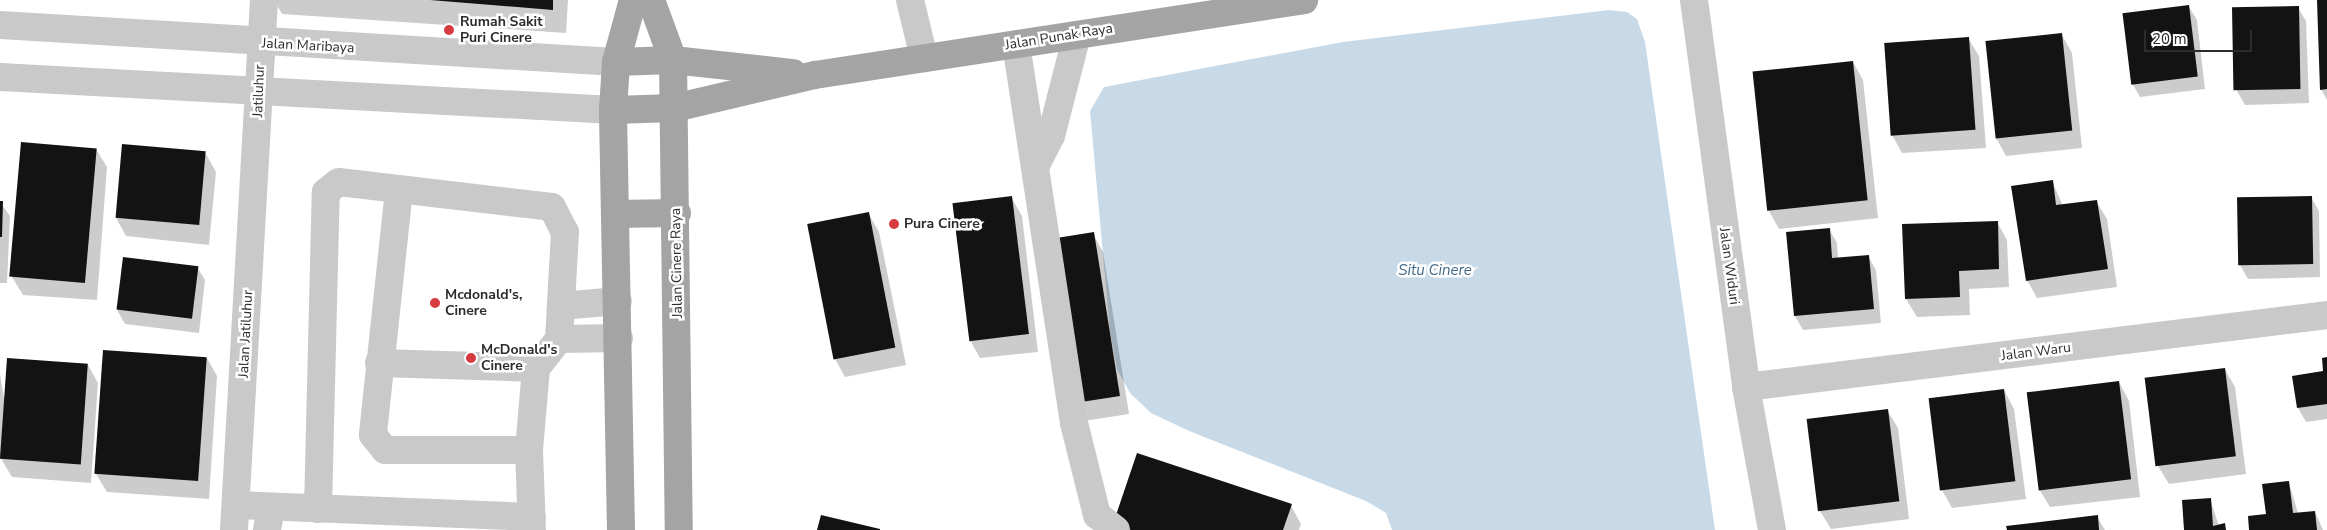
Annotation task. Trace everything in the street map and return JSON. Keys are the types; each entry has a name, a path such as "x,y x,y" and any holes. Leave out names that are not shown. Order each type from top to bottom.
{"main road":[{"path":"621,530 620,338 613,110 616,62 633,0"},
{"name":"Jalan Cinere Raya","path":"651,0 673,60 677,213 679,530"},
{"name":"Jalan Punak Raya","path":"613,110 674,108 815,75 1304,0"},
{"name":"Jalan Punak Raya","path":"616,62 673,60 815,75"},
{"path":"616,214 677,213"}],"street":[{"path":"261,44 264,0"},
{"path":"910,0 924,58"},
{"name":"Jalan Widuri","path":"1694,0 1746,387 1772,530"},
{"name":"Jalan Maribaya","path":"0,25 261,44 616,62"},
{"path":"1035,167 1051,136 1077,34"},
{"name":"Jatiluhur","path":"258,139 261,44"},
{"path":"1016,44 1074,423 1090,497 1097,515 1116,530"},
{"path":"0,77 258,93 613,110"},
{"name":"Jalan Jatiluhur","path":"235,518 258,139"},
{"path":"235,518 269,519 318,509 430,521 532,523 529,450 536,368 559,339 565,232 552,206 339,182 326,192 318,509"},
{"path":"399,190 379,363 373,435 385,450 529,450"},
{"path":"561,306 618,301"},
{"name":"Jalan Waru","path":"1746,387 2327,315"},
{"path":"559,339 620,338"},
{"path":"379,363 536,368"}],"water":[{"name":"Situ Cinere","path":"1609,10 1627,12 1637,19 1645,42 1715,530 1392,530 1386,513 1366,501 1189,431 1151,413 1130,393 1117,369 1110,332 1090,111 1104,87 1343,42"}],"building":[{"path":"430,0 553,0 553,10"},
{"path":"2317,0 2327,0 2327,89 2320,90"},
{"path":"2189,5 2198,76 2131,85 2122,13"},
{"path":"2299,6 2300,89 2233,90 2232,7"},
{"path":"2062,33 2072,130 1996,139 1985,41"},
{"path":"1969,37 1975,130 1891,136 1884,43"},
{"path":"1853,61 1868,200 1767,211 1753,72"},
{"path":"21,142 97,149 85,283 9,276"},
{"path":"122,144 206,151 199,225 116,218"},
{"path":"2053,180 2056,205 2097,200 2108,269 2026,281 2011,186"},
{"path":"1012,196 1029,334 969,341 952,203"},
{"path":"2312,196 2313,264 2238,265 2237,197"},
{"path":"0,201 3,201 2,237 0,237"},
{"path":"869,212 895,347 833,359 807,224"},
{"path":"1998,221 1999,269 1959,271 1960,297 1905,299 1902,224"},
{"path":"1830,228 1832,258 1869,255 1874,309 1794,316 1786,232"},
{"path":"1094,232 1120,396 1072,404 1046,240"},
{"path":"123,257 198,266 192,319 117,310"},
{"path":"103,350 207,357 198,481 94,474"},
{"path":"2327,357 2327,404 2297,408 2292,376 2323,371 2322,358"},
{"path":"7,358 88,364 81,464 0,459"},
{"path":"2225,368 2236,456 2155,466 2145,378"},
{"path":"2119,381 2131,479 2039,491 2027,392"},
{"path":"2004,389 2015,481 1940,491 1929,398"},
{"path":"1888,409 1899,501 1818,511 1807,419"},
{"path":"1137,453 1292,504 1283,530 1131,530 1113,524"},
{"path":"2289,481 2293,513 2315,511 2317,530 2249,530 2248,516 2266,514 2262,484"},
{"path":"2211,498 2213,526 2225,523 2226,530 2184,530 2182,500"},
{"path":"821,515 880,529 880,530 817,530"},
{"path":"2098,515 2099,530 2007,530 2006,526"}],"place":[{"name":"Rumah Sakit Puri Cinere","path":"449,30"},
{"name":"Pura Cinere","path":"894,224"},
{"name":"Mcdonald's, Cinere","path":"435,303"},
{"name":"McDonald's Cinere","path":"471,358"}]}
